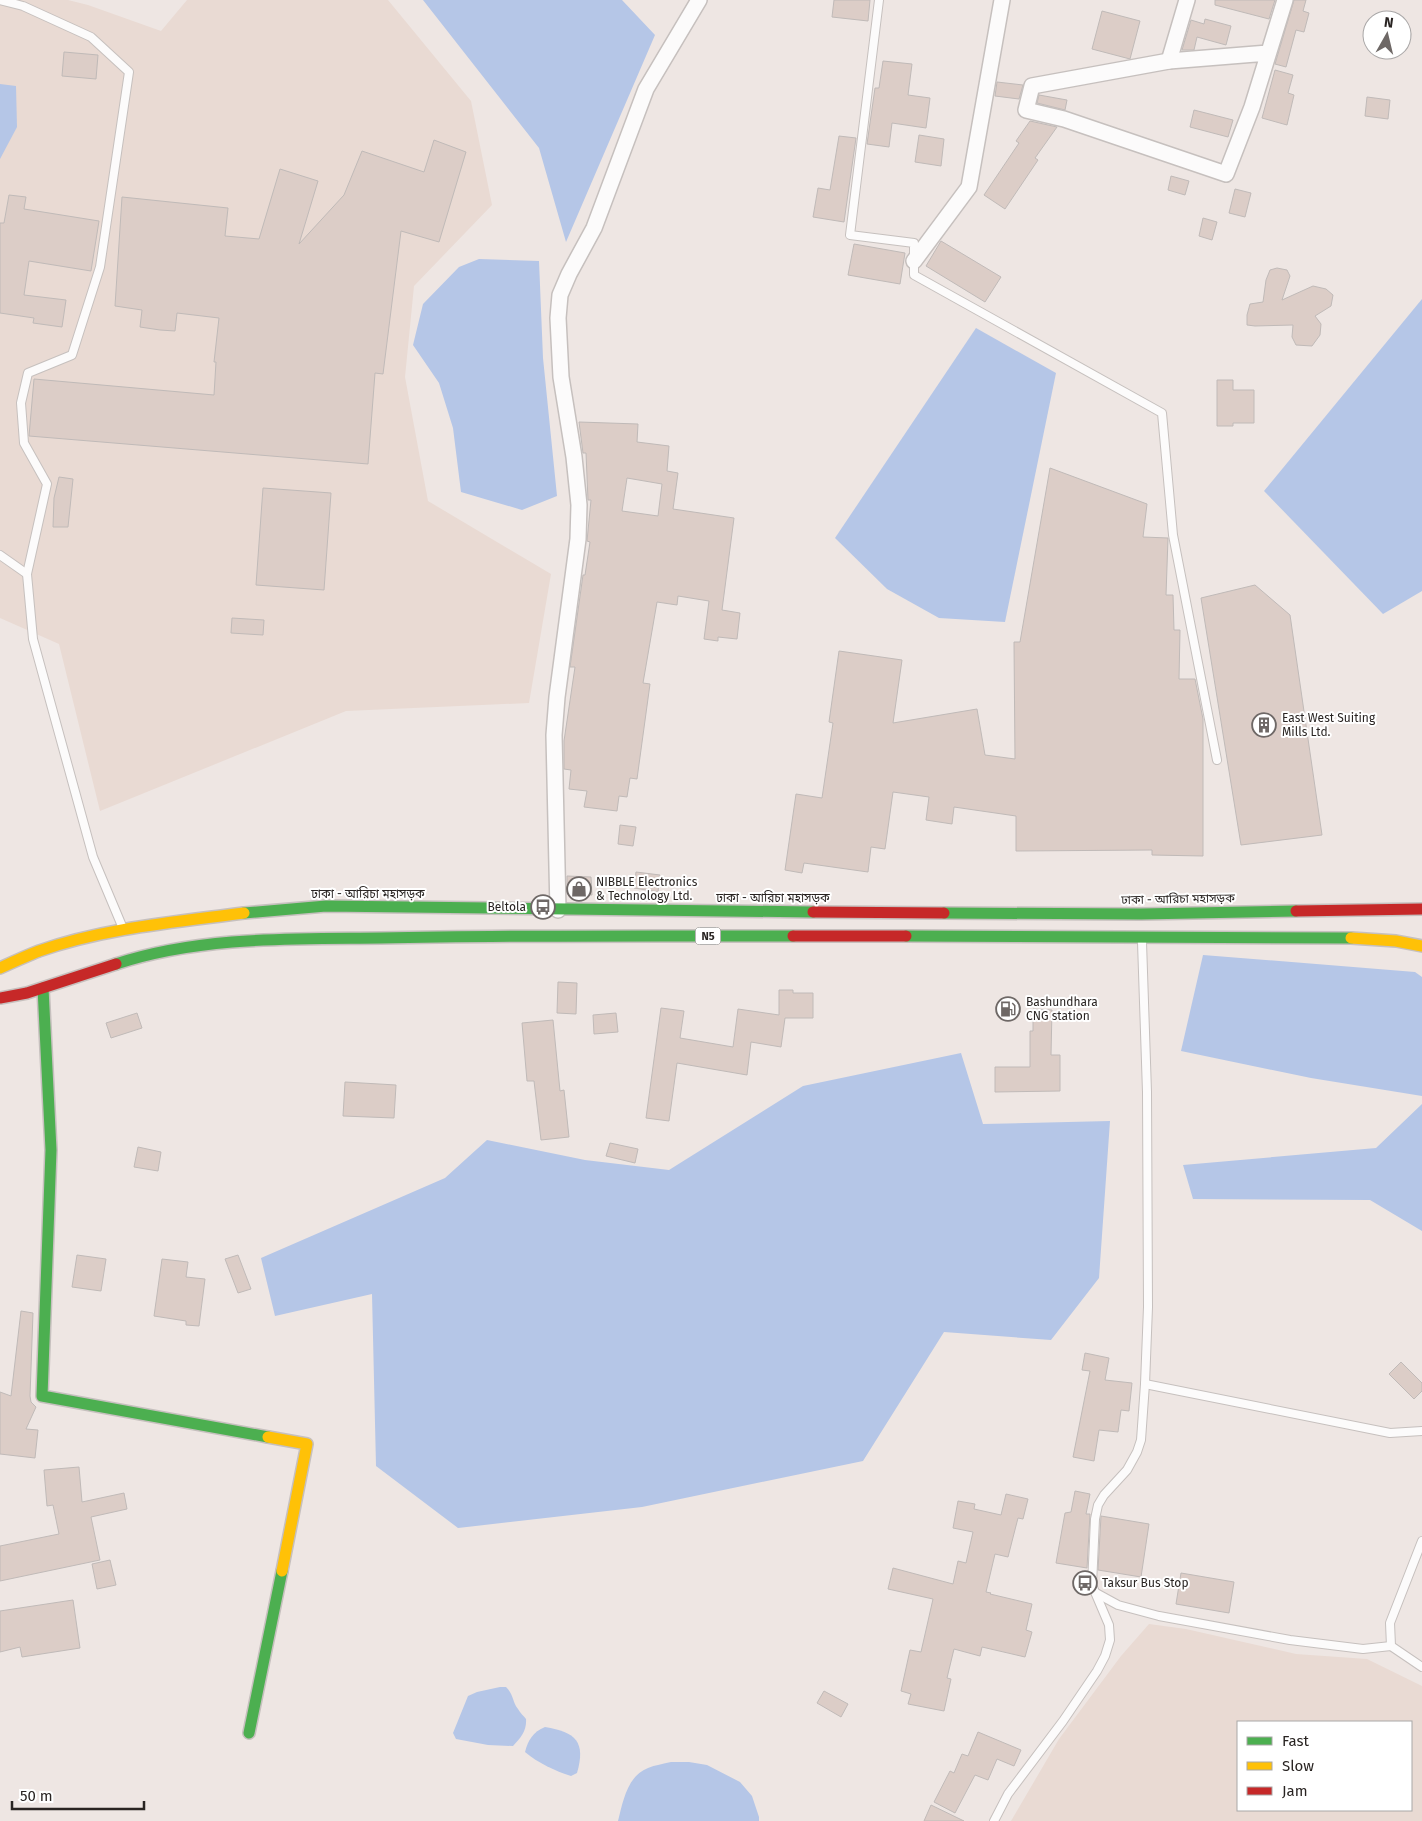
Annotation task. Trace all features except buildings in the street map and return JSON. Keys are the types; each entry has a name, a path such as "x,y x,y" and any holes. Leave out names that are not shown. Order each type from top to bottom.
{"main road":[{"name":"ঢাকা - আরিচা মহাসড়ক","path":"0,968 39,951 123,930 263,910 326,906 558,910 1141,914 1422,909"},
{"name":"N5","path":"0,998 27,993 130,959 193,946 259,940 478,936 1338,937 1396,941 1422,946"},
{"name":"ঢাকা - আরিচা মহাসড়ক","path":"0,956 39,951"},
{"path":"43,988 51,1150 42,1396 307,1444 250,1733"},
{"path":"0,1009 27,993"}],"street":[{"path":"558,910 554,735 557,697 578,539 579,505 574,457 561,376 558,318 560,295 600,213 646,89 699,0"},
{"path":"914,261 969,187 1002,0"},
{"path":"1169,61 1187,0"},
{"path":"1268,53 1169,61 1032,86 1026,110 1064,119 1226,174 1252,107 1285,0"}],"lane":[{"path":"0,0 23,6 91,37 128,72 100,267 75,346 72,355 28,373 20,403 24,443 47,484 27,574 33,639 93,857 123,930"},
{"path":"880,0 850,235 914,243 914,275 1162,413 1173,535 1217,760"},
{"path":"0,555 27,574"},
{"path":"994,1821 1008,1794 1068,1714 1097,1671 1106,1656 1110,1640 1109,1625 1092,1585 1095,1519 1098,1504 1127,1470 1137,1452 1141,1440 1145,1384 1148,1307 1147,1092 1142,938"},
{"path":"1145,1384 1390,1433 1422,1431"},
{"path":"1391,1646 1390,1623 1422,1540"},
{"path":"1096,1593 1118,1605 1159,1616 1290,1640 1363,1649 1391,1646 1422,1667"}],"shaded area":[{"path":"0,0 68,0 88,5 161,31 187,0 388,0 471,101 492,205 414,286 405,377 428,501 551,574 529,703 346,711 100,811 59,644 0,618"},
{"path":"1149,1624 1186,1629 1296,1654 1367,1659 1422,1686 1422,1821 1011,1821 1059,1739 1121,1656"}],"water":[{"path":"423,0 622,0 655,35 566,242 539,148"},
{"path":"0,84 16,86 17,127 0,159"},
{"path":"479,259 539,261 543,358 557,496 522,510 461,492 453,428 439,383 413,345 423,304 459,267"},
{"path":"1422,299 1422,591 1383,614 1264,491"},
{"path":"976,328 1056,373 1005,622 939,618 887,589 835,538"},
{"path":"1203,955 1415,972 1422,977 1422,1096 1311,1078 1181,1051"},
{"path":"961,1053 983,1124 1110,1121 1099,1278 1051,1340 944,1332 863,1461 642,1507 458,1528 376,1466 372,1294 275,1316 261,1258 445,1178 487,1140 585,1160 669,1170 803,1086"},
{"path":"1422,1104 1422,1231 1370,1200 1193,1199 1183,1165 1376,1148"},
{"path":"506,1687 509,1690 516,1706 526,1719 523,1734 519,1740 513,1746 488,1745 456,1739 453,1733 468,1696"},
{"path":"545,1727 564,1732 576,1740 580,1753 577,1773 571,1776 559,1772 525,1752 532,1737 537,1731"},
{"path":"671,1762 707,1765 740,1782 752,1796 759,1821 618,1821 627,1790 635,1777 648,1768"}],"traffic: fast":[{"path":"244,913 326,906 813,912"},
{"path":"944,913 1141,914 1296,911"},
{"path":"116,964 181,948 281,939 536,936 793,936"},
{"path":"906,936 1351,938"},
{"path":"43,988 51,1150 42,1396 268,1437"},
{"path":"249,1733 282,1571"}],"traffic: slow":[{"path":"0,968 39,951 114,931 244,913"},
{"path":"1351,938 1396,941 1422,946"},
{"path":"268,1437 307,1444 282,1571"}],"traffic: jam":[{"path":"1296,911 1422,909"},
{"path":"813,912 944,913"},
{"path":"793,936 906,936"},
{"path":"0,998 27,993 116,964"}],"place":[{"name":"East West Suiting Mills Ltd.","path":"1264,725"},
{"name":"NIBBLE Electronics & Technology Ltd.","path":"579,889"},
{"name":"Beltola","path":"543,907"},
{"name":"Bashundhara CNG station","path":"1008,1009"},
{"name":"Taksur Bus Stop","path":"1085,1583"}]}
